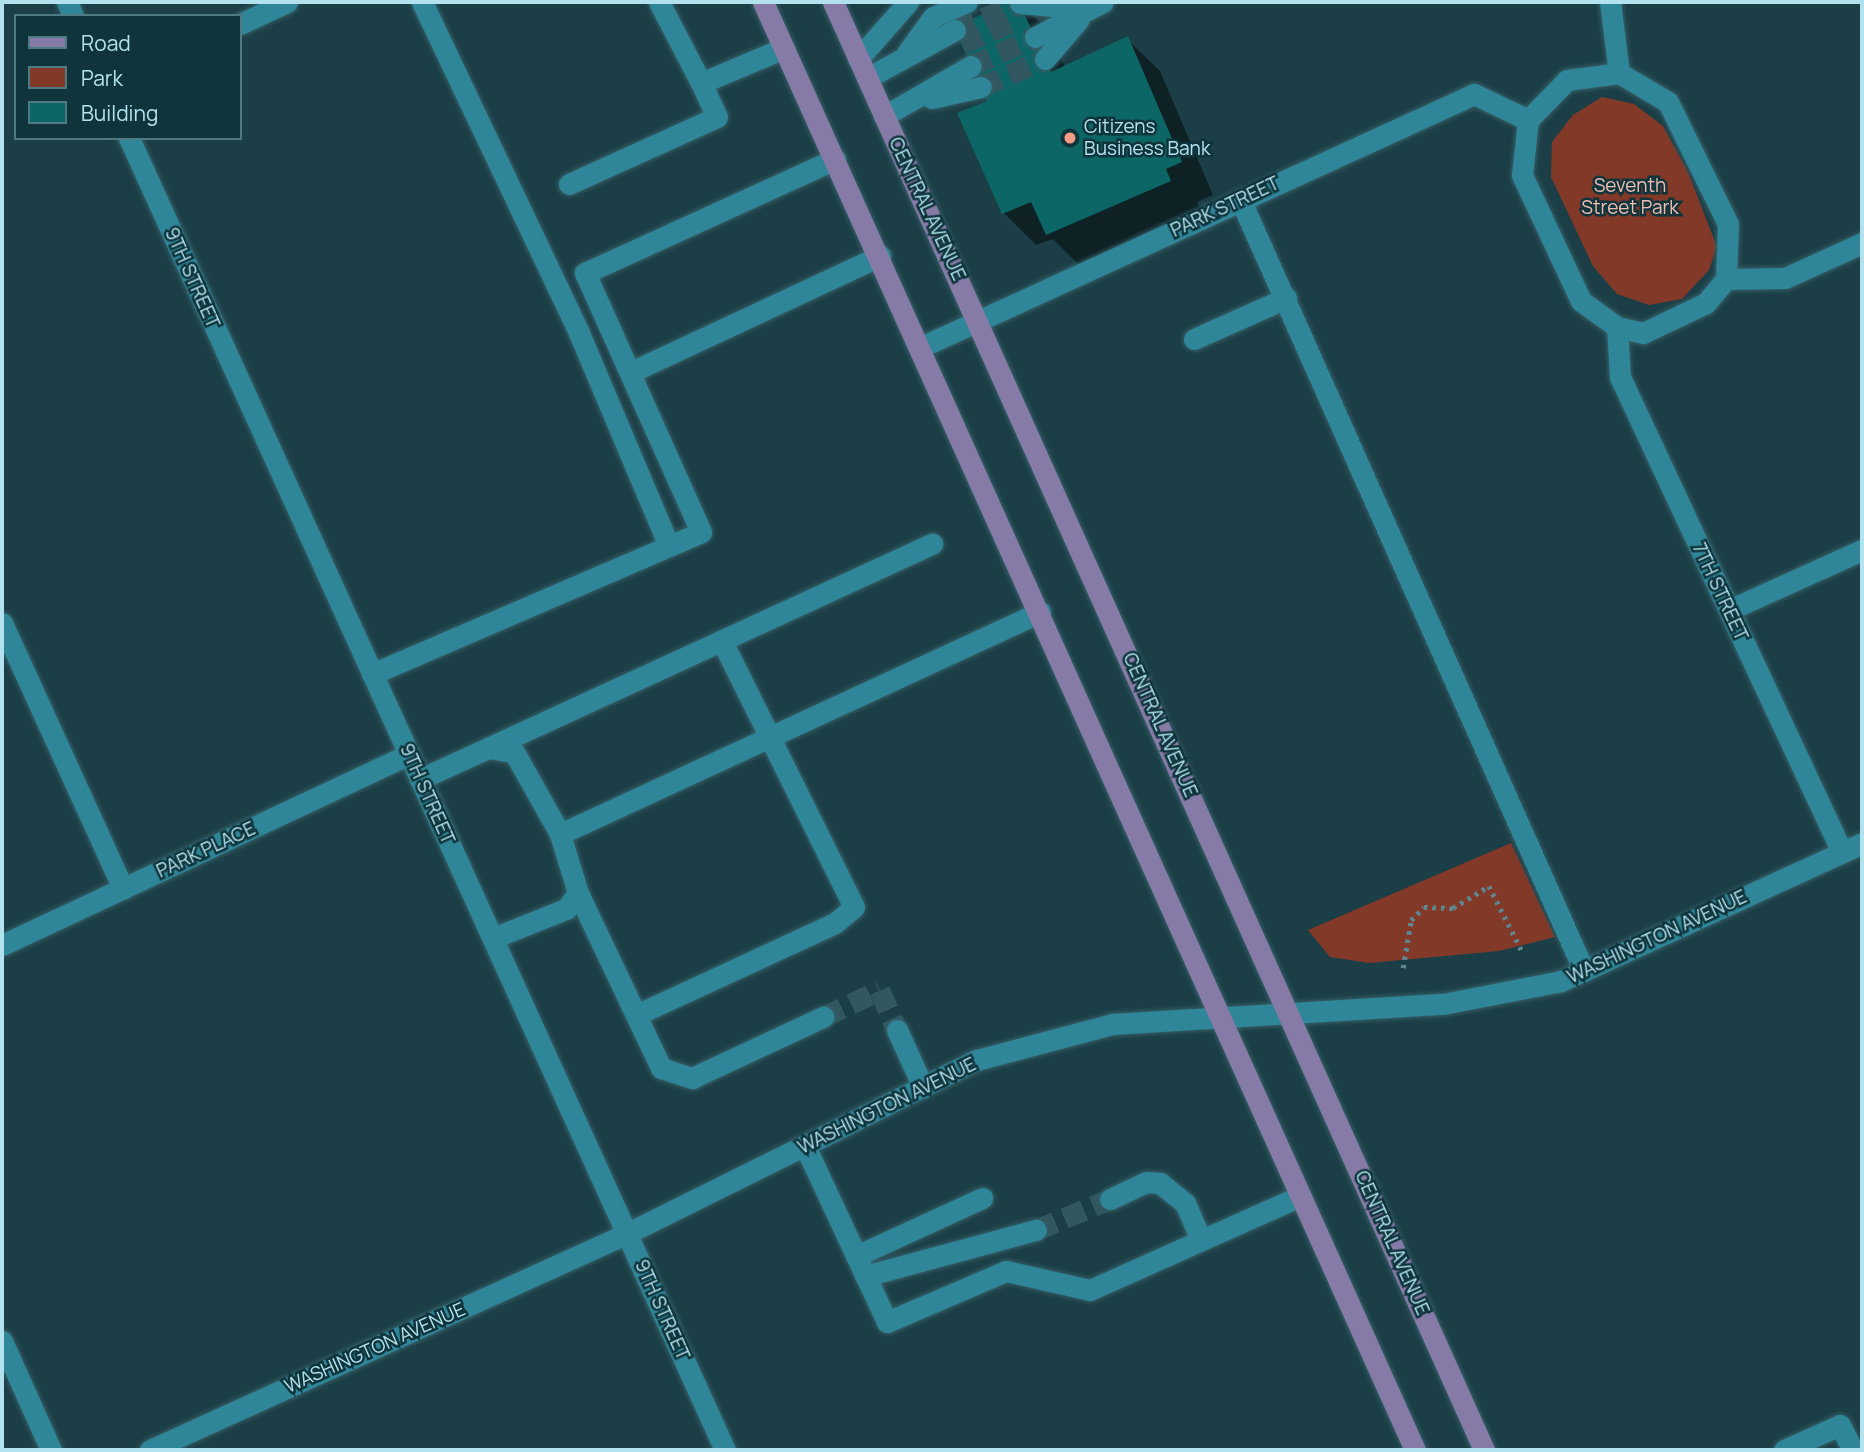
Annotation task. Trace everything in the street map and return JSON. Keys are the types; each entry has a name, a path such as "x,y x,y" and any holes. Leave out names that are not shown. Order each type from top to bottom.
{"main road":[{"path":"763,2 922,347 1415,1450"},
{"name":"CENTRAL AVENUE","path":"832,2 978,321 1484,1450"}],"street":[{"path":"242,23 288,2"},
{"path":"422,2 579,333 670,546"},
{"path":"569,184 717,117 659,2"},
{"path":"862,68 908,2"},
{"path":"902,60 933,17 967,2"},
{"path":"1610,2 1619,73"},
{"path":"1022,9 1095,5"},
{"path":"1035,37 1095,5"},
{"path":"1045,59 1095,5"},
{"path":"862,68 902,60 959,37"},
{"path":"701,83 784,48"},
{"path":"884,116 919,100 971,66"},
{"path":"1619,73 1668,102 1728,224 1726,279 1706,303 1643,333 1617,327 1581,301 1522,175 1528,120 1567,80 1619,73"},
{"path":"919,100 981,87"},
{"name":"PARK STREET","path":"922,347 1474,93 1528,120"},
{"name":"9TH STREET","path":"130,140 725,1450"},
{"path":"372,674 701,532 586,273 835,159"},
{"path":"1241,201 1584,971"},
{"path":"1726,279 1785,278 1862,243"},
{"path":"631,372 880,256"},
{"path":"1194,339 1286,298"},
{"name":"7TH STREET","path":"1617,327 1620,377 1842,852"},
{"path":"420,779 932,544"},
{"path":"1729,610 1862,550"},
{"path":"560,834 771,740 1040,612"},
{"path":"2,623 123,889"},
{"path":"636,1015 835,923 853,907 722,641"},
{"path":"488,748 514,752 525,765 560,834 578,893 661,1068 692,1078 823,1017"},
{"name":"PARK PLACE","path":"2,945 409,754"},
{"name":"WASHINGTON AVENUE","path":"150,1450 628,1233 977,1060 1112,1024 1443,1004 1561,981 1862,843"},
{"path":"493,938 566,909 578,893"},
{"path":"897,1030 923,1087"},
{"path":"805,1146 887,1322 1006,1271 1090,1290 1300,1196"},
{"path":"1110,1199 1146,1182 1160,1182 1185,1203 1201,1240"},
{"path":"856,1255 982,1198"},
{"path":"865,1276 1036,1230"},
{"path":"2,1341 51,1450"},
{"path":"1784,1450 1840,1426 1853,1450"}],"path":[{"path":"1403,968 1411,920 1424,907 1453,908 1489,886 1522,951"}],"green space":[{"name":"Seventh Street Park","path":"1602,97 1634,104 1663,126 1688,172 1717,247 1709,270 1682,299 1649,305 1617,294 1593,266 1551,177 1552,142 1573,115"},
{"path":"1511,843 1555,937 1499,951 1369,963 1330,957 1308,930"}],"building":[{"name":"Citizens Business Bank","path":"1007,2 1019,2 1051,72 1128,36 1182,162 1166,169 1171,181 1046,235 1031,202 1002,214 957,113 987,101 954,28"}],"tunnel":[{"path":"955,30 1020,3"},
{"path":"962,44 1011,22"},
{"path":"971,66 1035,37"},
{"path":"981,87 1045,59"},
{"path":"823,1017 880,990 897,1030"},
{"path":"1036,1230 1110,1199"}],"place":[{"name":"Citizens Business Bank","path":"1070,138"}]}
